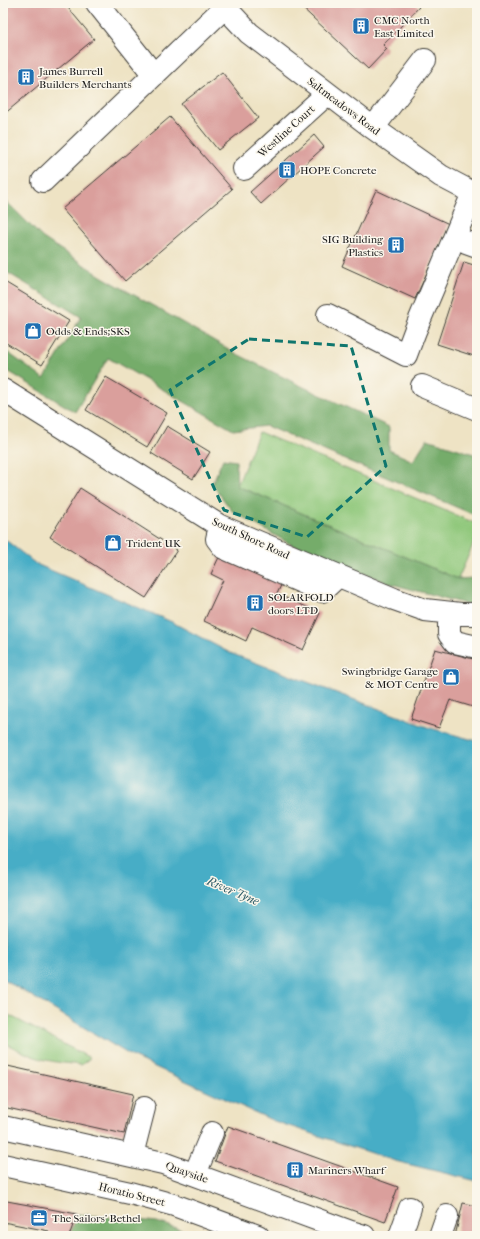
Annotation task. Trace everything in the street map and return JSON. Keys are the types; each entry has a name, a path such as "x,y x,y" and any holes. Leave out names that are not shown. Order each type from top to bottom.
{"street":[{"path":"97,3 154,75"},
{"path":"43,181 154,75 223,5"},
{"name":"Saltmeadows Road","path":"223,5 249,33 327,94 442,176 475,194"},
{"path":"373,128 425,60"},
{"name":"Westline Court","path":"244,169 327,94"},
{"path":"328,315 406,355 475,194"},
{"path":"422,386 477,409"},
{"name":"South Shore Road","path":"3,390 220,526 394,600 426,610 477,614"},
{"path":"449,613 449,634 455,642 477,647"},
{"path":"132,1155 144,1108"},
{"name":"Quayside","path":"3,1127 163,1163 364,1236"},
{"path":"196,1174 212,1133"},
{"name":"Horatio Street","path":"3,1165 130,1193 174,1205 258,1236"},
{"path":"400,1236 410,1208"}],"highlighted area":[{"path":"249,339 351,346 386,466 307,537 224,510 170,390"}],"green space":[{"path":"3,198 43,238 101,276 239,355 389,427 389,450 413,461 427,439 477,455 477,516 266,426 233,430 108,358 75,412 3,368 3,349 44,379 81,317 3,270"},
{"path":"259,432 477,524 477,536 458,579 237,486"},
{"path":"223,459 236,461 237,486 458,579 473,578 477,595 470,605 388,583 292,545 232,511 212,484"},
{"path":"3,1012 90,1058 81,1065 52,1061 35,1057 3,1043"},
{"path":"77,1214 157,1222 201,1236 69,1236"}],"water":[{"name":"River Tyne","path":"3,538 36,564 172,622 230,653 430,728 477,741 477,1181 395,1161 274,1121 133,1057 3,979"}],"building":[{"name":"James Burrell Builders Merchants","path":"9,3 64,3 94,39 3,115 3,8"},
{"name":"CMC North East Limited","path":"297,3 415,3 419,7 383,45 387,49 368,69"},
{"path":"222,72 258,118 218,150 181,104"},
{"path":"170,117 232,189 125,281 62,209"},
{"name":"HOPE Concrete","path":"314,135 324,147 261,204 250,192"},
{"name":"SIG Building Plastics","path":"376,190 449,224 415,299 342,266"},
{"path":"464,262 477,266 477,357 437,344"},
{"name":"Odds & Ends;SKS","path":"3,281 69,321 42,365 3,341"},
{"path":"106,377 167,413 147,447 86,410"},
{"path":"167,426 210,452 193,479 151,453"},
{"name":"Trident UK","path":"80,488 177,550 146,598 50,537"},
{"name":"SOLARFOLD doors LTD","path":"220,555 282,583 277,594 320,613 303,650 252,627 246,641 204,621 223,580 211,574"},
{"name":"Swingbridge Garage & MOT Centre","path":"435,649 477,660 477,694 473,707 450,700 439,728 411,719"},
{"path":"3,1065 133,1094 124,1134 3,1107"},
{"name":"Mariners Wharf","path":"228,1126 398,1187 385,1222 215,1161"},
{"name":"The Sailors' Bethel","path":"7,1201 77,1214 69,1236 48,1236 49,1231 3,1222 3,1203"},
{"path":"463,1203 477,1206 477,1236 455,1236"}],"place":[{"name":"CMC North East Limited","path":"361,26"},
{"name":"James Burrell Builders Merchants","path":"26,77"},
{"name":"HOPE Concrete","path":"287,170"},
{"name":"SIG Building Plastics","path":"396,245"},
{"name":"Odds & Ends;SKS","path":"33,331"},
{"name":"Trident UK","path":"113,543"},
{"name":"SOLARFOLD doors LTD","path":"255,603"},
{"name":"Swingbridge Garage & MOT Centre","path":"451,677"},
{"name":"Mariners Wharf","path":"295,1170"},
{"name":"The Sailors' Bethel","path":"39,1218"}]}
